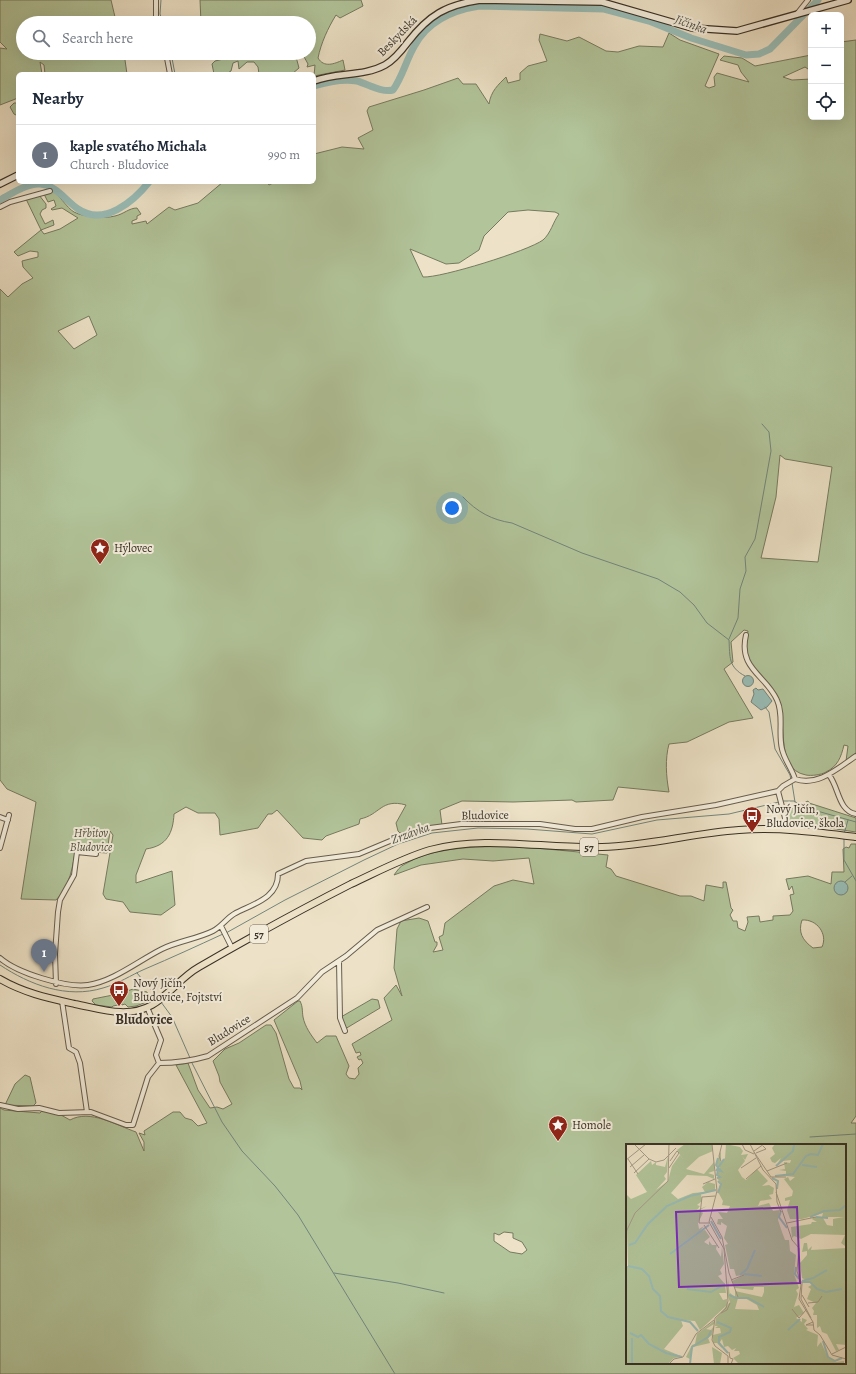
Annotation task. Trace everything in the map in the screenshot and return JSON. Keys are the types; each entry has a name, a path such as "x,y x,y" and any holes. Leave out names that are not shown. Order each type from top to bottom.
{"main road":[{"name":"57","path":"0,979 29,993 119,1012 133,1012 159,1000 188,974 232,948 369,875 406,859 437,848 493,843 603,847 641,844 731,830 784,829 856,837"}],"street":[{"path":"156,0 156,16"},
{"name":"Beskydská","path":"316,80 325,77 358,74 386,65 401,51 420,27 435,14 449,6 480,0 602,2 692,28 741,31 798,14 818,10 848,0"},
{"path":"798,14 808,0"},
{"path":"167,60 170,72"},
{"path":"0,184 16,176"},
{"path":"0,207 10,202 50,191"},
{"path":"746,635 744,643 745,654 749,665 778,702 781,715 782,750 795,779 806,782 829,775 856,756"},
{"path":"829,775 836,783 840,798 846,809 856,814"},
{"name":"Bludovice","path":"0,958 27,974 57,983 88,985 101,980 163,948 222,927 225,920 269,895 275,887 278,874 306,861 359,854 422,829 474,824 540,824 575,829 592,829 642,817 778,793 782,786 795,779"},
{"path":"778,793 785,818 784,829"},
{"path":"0,817 8,817 0,848"},
{"path":"57,983 55,954 60,900 74,875 77,852 96,854"},
{"name":"Bludovice","path":"158,1063 188,1061 208,1056 297,998 322,972 339,961 384,925 428,908"},
{"path":"222,927 232,948"},
{"path":"339,961 340,1018 345,1031"},
{"path":"62,1001 69,1048 76,1052 81,1067 87,1112"},
{"path":"0,1105 18,1109 39,1108 59,1113 87,1112 107,1117 126,1125 133,1125 148,1077 158,1063 156,1055 161,1040 146,1007"}],"green space":[{"path":"0,0 111,0 115,16 16,16 16,60 125,60 127,72 45,72 44,65 40,62 42,72 16,72 16,99 0,105 0,48 7,49 0,42"},
{"path":"200,0 361,0 363,6 340,18 336,15 330,25 319,52 318,58 326,64 333,64 343,60 345,70 316,76 316,72 314,72 315,65 307,67 308,64 306,60 316,60 316,16 201,16"},
{"name":"Hřbitov Bludovice","path":"669,33 680,40 719,54 705,86 709,88 715,86 714,77 717,73 749,82 741,72 738,65 720,60 724,56 742,58 755,66 808,56 808,69 805,67 783,77 792,80 808,79 808,120 844,120 844,42 856,40 856,753 846,761 848,746 844,745 838,761 830,770 819,775 806,775 796,771 789,763 785,752 780,703 776,694 753,667 749,660 746,643 748,631 744,630 731,642 733,662 724,669 753,718 729,722 687,742 669,744 666,768 669,792 618,787 613,800 576,802 572,800 513,802 462,801 440,810 442,825 400,833 396,823 406,805 398,803 386,805 367,817 360,819 359,824 326,836 322,840 303,838 277,810 272,814 268,814 258,828 220,835 219,819 215,813 198,813 186,807 174,814 172,827 168,838 159,845 146,849 136,875 136,883 172,871 175,905 161,915 130,912 123,902 106,899 103,894 113,835 110,831 107,853 78,851 78,845 76,847 68,882 61,895 56,900 21,899 36,802 7,789 0,780 0,289 8,297 22,284 33,278 23,267 22,261 38,257 38,252 30,251 18,256 14,252 41,230 44,234 60,229 78,218 62,208 51,209 56,206 54,200 48,202 44,194 52,191 57,194 71,210 78,214 94,217 110,217 137,208 141,214 137,216 137,219 132,221 132,224 146,221 147,224 169,207 175,210 198,203 221,184 316,184 316,154 342,147 364,149 358,138 373,130 367,111 369,107 458,78 463,84 476,84 489,104 493,92 506,77 508,83 520,80 520,73 528,66 547,61 539,40 540,34 567,41 579,37 606,51 618,52 639,46 663,47","holes":["528,210 555,212 559,214 543,240 520,251 465,269 423,277 410,249 446,264 459,263 479,250 484,236 508,212","89,316 97,335 74,349 58,331","780,455 785,459 832,467 818,562 761,558 776,497"]},
{"path":"297,60 299,68 294,72 259,72 258,67 254,62 247,62 239,69 238,61 233,63 229,72 214,72 212,64 215,61"},
{"path":"16,103 16,115 14,114 10,107"},
{"path":"39,195 46,204 46,208 42,210 40,214 45,224 53,220 54,225 41,230 26,199"},
{"path":"808,801 809,803 856,818 856,832 789,822 785,812"},
{"path":"851,844 856,844 856,1116 851,1123 856,1123 856,1374 0,1374 0,1108 4,1110 40,1113 43,1110 61,1115 70,1120 86,1116 103,1119 136,1132 144,1151 144,1142 139,1133 145,1135 144,1131 173,1112 180,1112 185,1118 192,1120 198,1126 207,1123 176,1065 188,1063 198,1090 210,1108 217,1107 223,1109 232,1104 220,1082 213,1061 225,1049 239,1043 266,1025 271,1025 276,1033 289,1079 294,1088 300,1088 302,1090 300,1081 274,1020 298,1001 300,1001 302,1005 305,1024 317,1043 326,1036 336,1036 349,1066 346,1074 349,1078 355,1079 359,1074 358,1068 363,1063 361,1059 359,1060 357,1057 361,1055 360,1052 356,1053 352,1044 392,1020 384,998 396,985 402,996 394,968 397,929 401,921 419,918 428,921 435,942 437,942 433,952 443,950 439,937 443,935 445,923 494,886 513,880 534,884 529,858 493,861 463,859 421,865 394,875 403,865 425,855 449,850 476,847 504,847 560,850 608,855 606,867 611,869 616,876 680,896 691,896 704,901 706,885 723,888 723,882 726,882 731,908 733,910 730,915 733,921 737,921 738,928 745,931 748,922 747,917 759,916 760,922 773,920 773,916 790,915 793,911 790,895 794,894 792,886 789,890 786,879 808,876 831,884 832,872 844,872 843,849 846,847 849,848","holes":["802,920 807,920 820,928 824,937 822,947 813,948 802,936 800,928","504,1232 513,1233 513,1238 522,1242 527,1250 522,1254 510,1252 494,1241 494,1233 499,1235"]},
{"path":"133,989 147,992 152,1000 136,1006 128,1007 125,1004 122,1005 119,994"},
{"path":"118,994 118,1005 112,1007 96,1005 92,1001 93,999"},
{"path":"372,999 378,1000 380,1008 345,1029 341,1017"},
{"path":"25,1075 30,1077 36,1103 33,1106 5,1105 15,1084"}],"water":[{"path":"748,675 752,677 754,681 752,685 748,687 744,685 742,681 744,677"},
{"path":"756,688 758,690 763,689 772,701 767,707 761,710 751,702 754,694 753,690"},
{"path":"841,881 846,883 848,888 846,893 841,895 836,893 834,888 836,883"}],"waterway":[{"path":"161,0 161,16"},
{"name":"Jičínka","path":"316,85 336,81 352,80 384,90 393,90 415,45 427,29 442,18 460,10 479,6 604,9 649,21 691,38 746,55 759,54 770,49 818,0"},
{"path":"172,60 175,72"},
{"name":"Jičínka","path":"0,200 14,192 35,184"},
{"name":"Jičínka","path":"35,184 40,184"},
{"name":"Jičínka","path":"40,184 56,190 78,209 88,214 98,215 108,213 127,204 147,184"},
{"path":"729,639 738,618 740,589 746,571 745,557 755,539 771,451 769,432 762,424"},
{"path":"463,497 479,511 491,517 512,523 582,553 658,579 680,592 694,605 707,623 729,640 731,661 735,669 745,676"},
{"path":"765,707 769,712 775,749 790,775 791,780"},
{"path":"792,783 795,802"},
{"name":"Zrzávka","path":"783,801 794,801 803,807 856,822"},
{"name":"Zrzávka","path":"226,933 285,900 364,860 398,844 432,833 478,828 527,829 592,834 657,820 729,814 779,802"},
{"path":"844,834 848,820"},
{"path":"844,839 844,860 856,881"},
{"path":"845,882 852,876"},
{"name":"Zrzávka","path":"0,965 24,979 49,988 62,991 89,991 114,984 223,934"},
{"path":"137,973 158,998"},
{"path":"161,1002 172,1017 190,1058"},
{"path":"192,1063 222,1122 242,1151 275,1186 298,1215 395,1374"},
{"path":"810,1137 856,1134"},
{"path":"334,1273 398,1283 444,1293"}],"place":[{"name":"Hýlovec","path":"100,565"},
{"name":"Nový Jičín, Bludovice, škola","path":"752,833"},
{"name":"kaple svatého Michala","path":"44,972"},
{"name":"Nový Jičín, Bludovice, Fojtství","path":"119,1007"},
{"name":"Homole","path":"558,1142"}],"district":[{"name":"Bludovice","path":"144,1019"}]}
